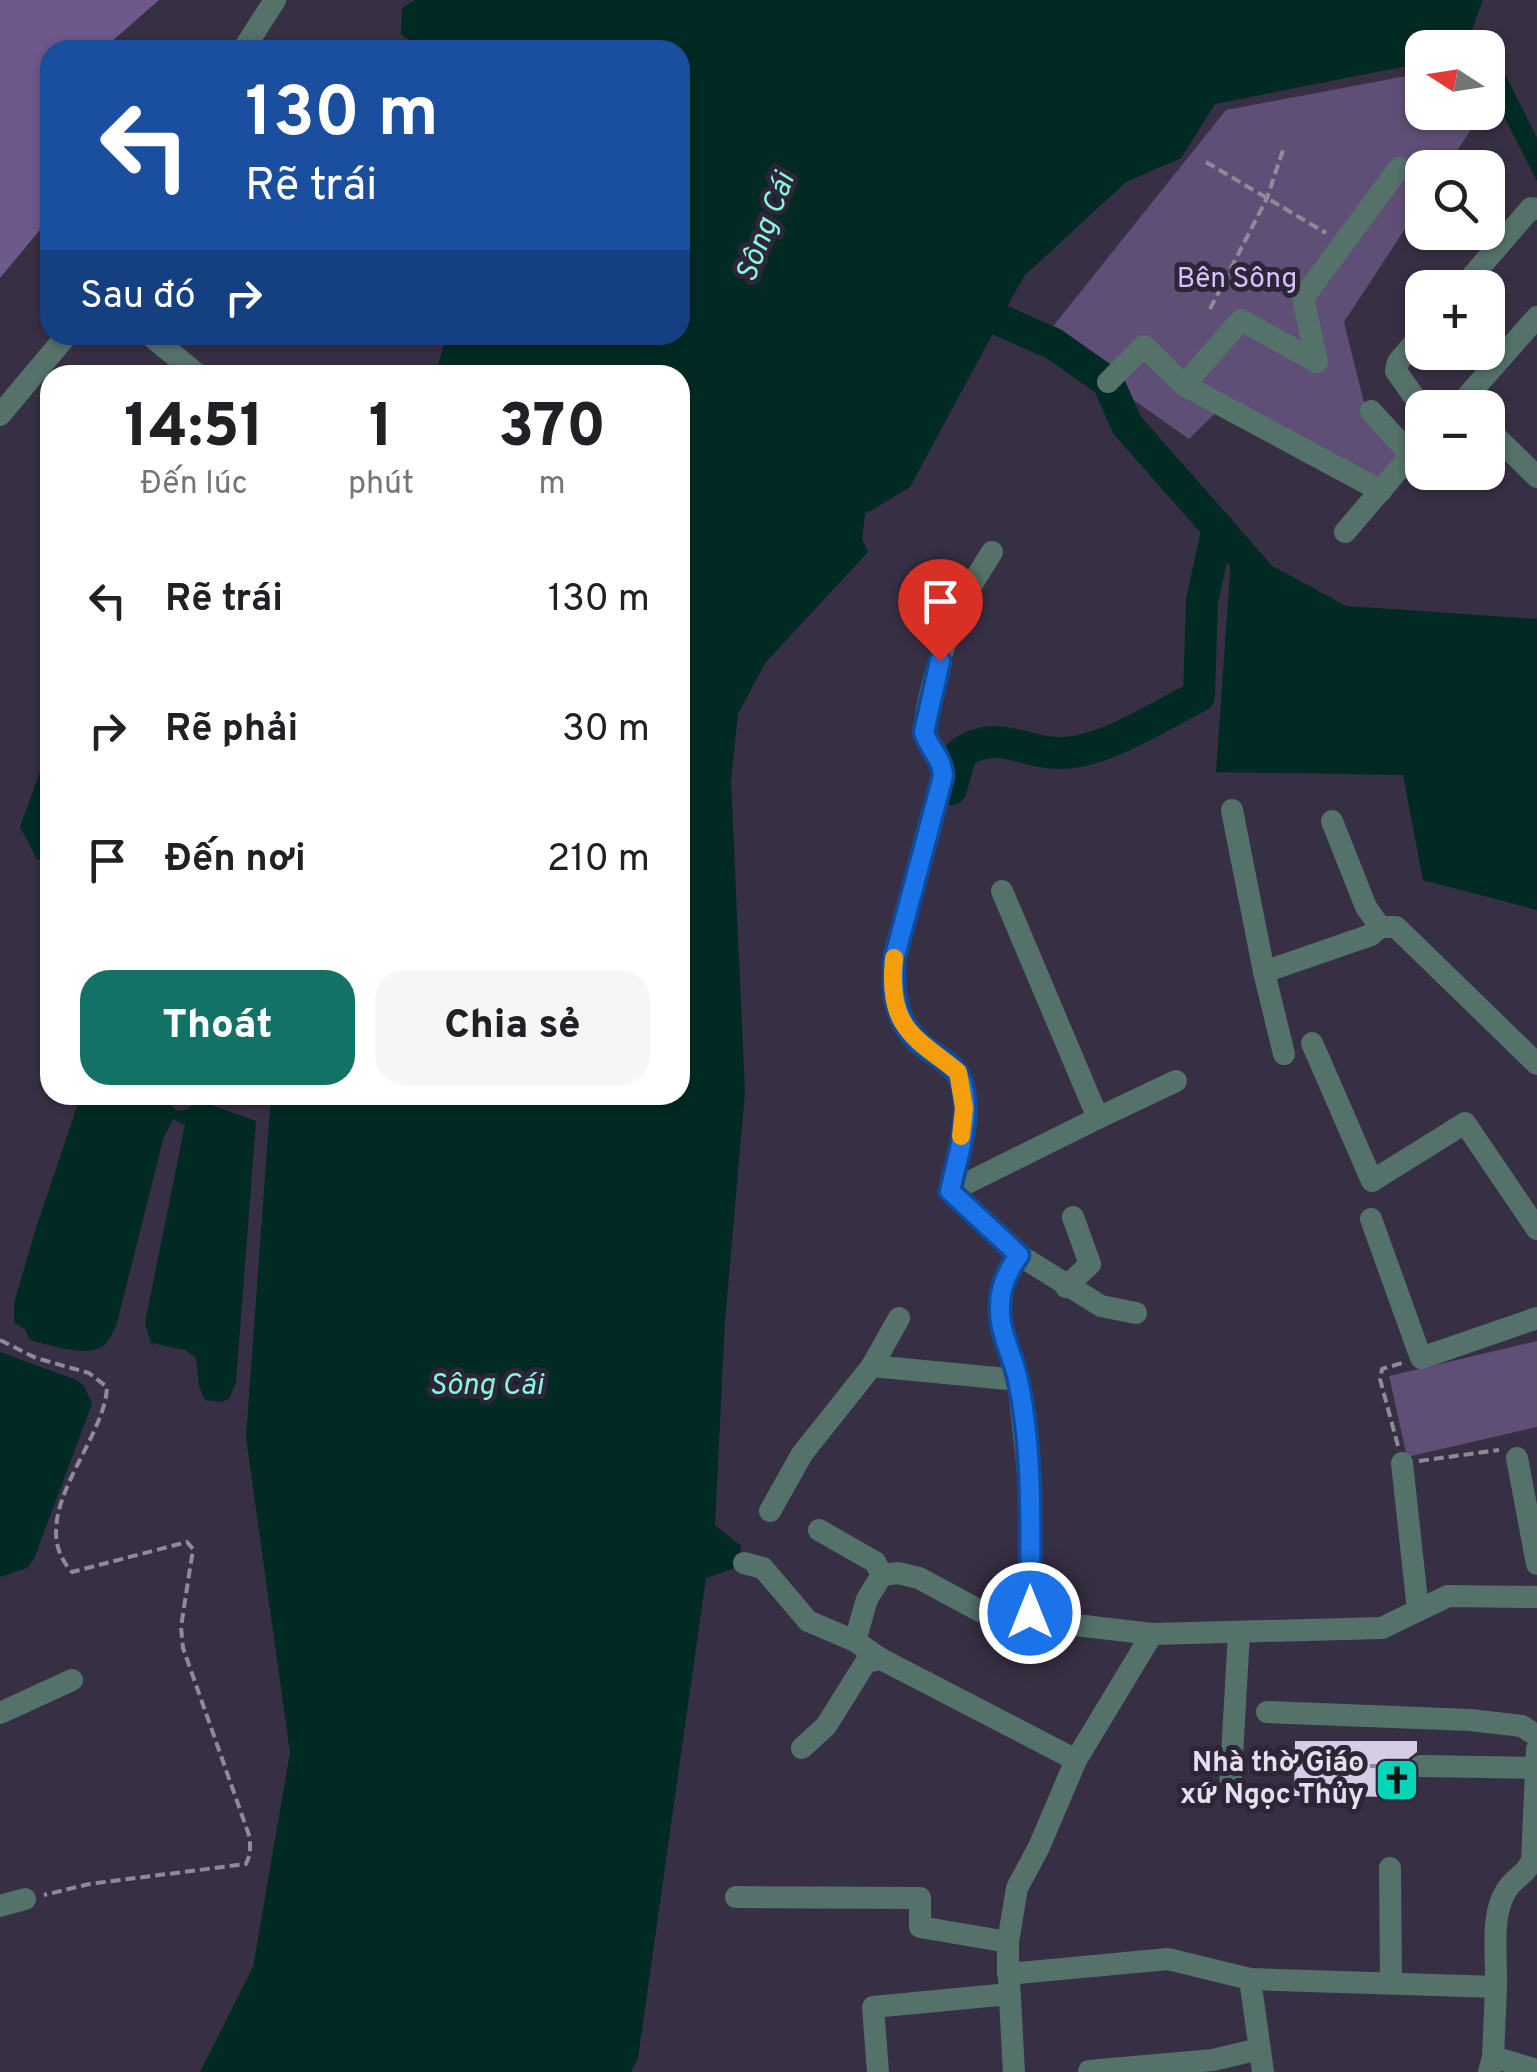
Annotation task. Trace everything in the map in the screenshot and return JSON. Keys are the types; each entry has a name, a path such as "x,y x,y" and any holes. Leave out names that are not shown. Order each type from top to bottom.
{"street":[{"path":"249,40 275,0"},
{"path":"1184,384 1241,320 1318,362 1303,298 1399,168"},
{"path":"1478,270 1531,208 1537,208"},
{"path":"1475,390 1537,317"},
{"path":"42,365 59,345"},
{"path":"162,345 186,365"},
{"path":"1108,382 1144,346 1184,384 1381,490"},
{"path":"1405,354 1396,371 1409,390"},
{"path":"0,415 40,367"},
{"path":"1371,411 1405,440"},
{"path":"1505,445 1537,477"},
{"path":"1345,532 1405,463"},
{"path":"950,1191 962,1136 963,1087 958,1072 910,1035 900,1017 892,983 895,956 943,776 942,762 924,732 930,696 959,608 992,552"},
{"path":"1232,810 1284,1054"},
{"path":"1332,821 1366,908 1380,927"},
{"path":"1002,890 1098,1118"},
{"path":"1264,972 1371,935 1380,927 1396,926 1537,1064"},
{"path":"1312,1043 1372,1181 1465,1123 1537,1229"},
{"path":"950,1191 1176,1081"},
{"path":"950,1191 1019,1255 1066,1288 1101,1306 1136,1312"},
{"path":"1066,1288 1090,1264 1073,1217"},
{"path":"1371,1218 1420,1358 1537,1318"},
{"path":"1019,1255 1009,1268 1000,1300 1002,1330 1018,1380 1030,1499 1030,1613"},
{"path":"770,1511 802,1454 872,1366 899,1318"},
{"path":"872,1366 1018,1380"},
{"path":"1518,1458 1537,1564"},
{"path":"1402,1464 1418,1610"},
{"path":"819,1530 875,1562 882,1574"},
{"path":"744,1563 763,1568 808,1621 855,1641 1076,1760"},
{"path":"882,1574 919,1578 980,1611 1030,1613 1076,1625 1152,1634 1382,1628 1448,1596 1537,1597"},
{"path":"855,1641 867,1598 882,1574"},
{"path":"1230,1790 1239,1633"},
{"path":"1014,2072 1008,1942 1017,1888 1040,1847 1076,1760 1152,1634"},
{"path":"802,1748 826,1726 866,1662 881,1658"},
{"path":"0,1713 72,1680"},
{"path":"1268,1712 1470,1720 1522,1726 1537,1736"},
{"path":"1537,1749 1531,1876 1508,1886 1498,1907 1491,2064 1537,2070"},
{"path":"1421,1766 1536,1768"},
{"path":"1390,1868 1391,1983"},
{"path":"736,1897 920,1898 920,1926 1008,1942"},
{"path":"0,1906 25,1900"},
{"path":"878,2072 873,2007 1168,1960 1250,1979 1496,1987"},
{"path":"1089,2071 1213,2060 1261,2061 1250,1979"}],"path":[{"path":"1210,309 1267,198 1284,147"},
{"path":"1206,162 1343,244"},
{"path":"0,1340 36,1358 89,1373 106,1387 106,1402 72,1474 56,1528 63,1562 72,1572 186,1542 194,1548 181,1627 183,1648 250,1838 246,1864 89,1884 25,1900"},
{"path":"1420,1358 1382,1369 1380,1379 1402,1464 1509,1449 1518,1458"},
{"path":"1354,1766 1421,1766"}],"green space":[{"name":"Bên Sông","path":"1405,76 1405,130 1471,130 1457,150 1405,150 1405,229 1344,322 1366,410 1405,455 1382,483 1229,400 1189,439 1108,382 1050,330 1226,110"},
{"path":"1537,1341 1537,1427 1407,1457 1389,1376"}],"shaded area":[{"path":"0,0 159,0 113,40 40,40 40,230 0,278"}],"water":[{"name":"Sông Cái","path":"415,0 1483,0 1472,30 1405,30 1405,66 1215,104 1181,158 1126,182 1024,276 910,487 865,514 862,539 868,552 765,663 738,714 731,781 745,1092 725,1321 715,1525 741,1546 738,1567 706,1578 638,2058 631,2072 200,2072 253,1967 290,1753 246,1437 270,1105 690,1105 690,365 438,365 444,345 690,345 690,40 409,40 401,34 402,8"},
{"name":"Sông Cái","path":"1505,74 1537,138 1537,181 1505,118"},
{"path":"1232,544 1346,606 1537,619 1537,910 1423,880 1403,775 1216,772"},
{"path":"40,772 40,860 20,827"},
{"path":"78,1105 170,1105 177,1111 193,1105 211,1105 256,1121 236,1382 229,1399 205,1400 196,1358 185,1350 151,1343 145,1323 185,1125 173,1119 164,1136 117,1323 108,1340 97,1349 71,1350 37,1342 14,1323 14,1303"},
{"path":"0,1352 76,1380 84,1386 92,1404 34,1559 27,1568 0,1577"}],"building":[{"path":"1295,1741 1417,1741 1417,1752 1406,1767 1416,1780 1416,1797 1294,1796"}],"waterway":[{"path":"959,302 1054,344 1108,382 1127,425 1259,575"},
{"path":"951,789 961,753 974,746 997,742 1057,753 1074,752 1130,733 1199,696 1202,601 1218,528"}],"slow traffic":[{"path":"894,958 894,998 910,1035 958,1072 964,1108 961,1136"}],"place":[{"name":"Nhà thờ Giáo xứ Ngọc Thủy","path":"1397,1780"}],"route":[{"path":"940,661 924,732 942,762 943,776 911,890 892,983 900,1017 910,1035 958,1072 963,1087 962,1136 950,1191 1019,1255 1009,1268 1000,1314 1018,1380 1028,1469 1030,1613"}]}
